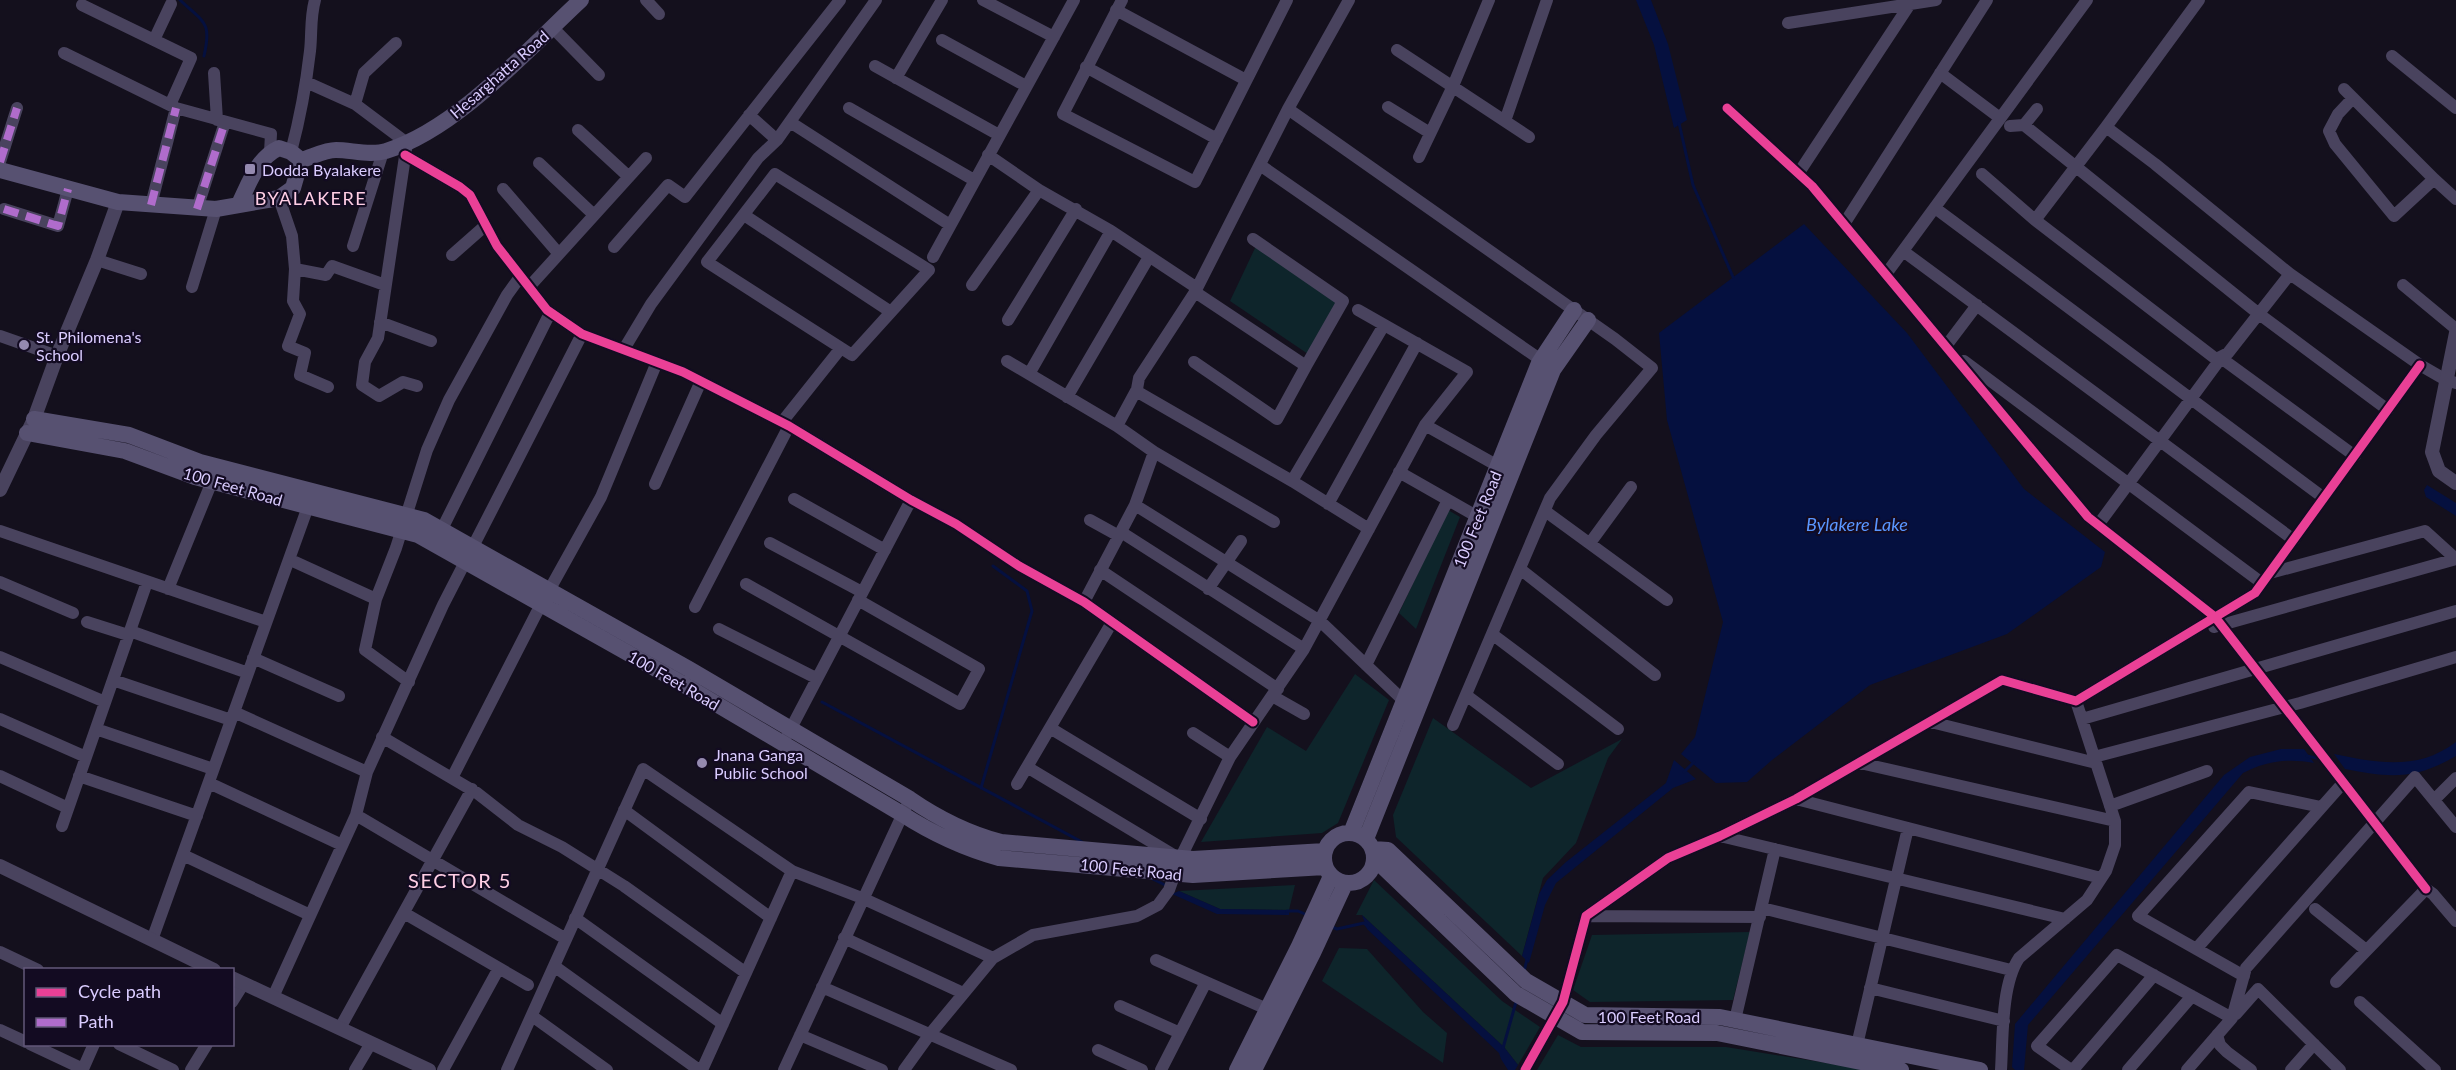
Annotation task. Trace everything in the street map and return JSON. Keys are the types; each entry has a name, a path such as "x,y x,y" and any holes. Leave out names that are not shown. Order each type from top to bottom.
{"main road":[{"name":"Hesarghatta Road","path":"270,153 279,148 296,156 333,150 383,152 406,149 469,104 581,0"},
{"path":"239,204 258,167 270,153"},
{"path":"0,170 118,202 216,208 279,198 293,188 296,156"},
{"name":"100 Feet Road","path":"1366,846 1404,701 1541,360 1574,310"},
{"name":"100 Feet Road","path":"1366,846 1553,370 1588,320"},
{"name":"100 Feet Road","path":"30,426 129,435 215,474 404,523 424,520 438,537 906,806 952,825 1001,842 1177,866 1332,878"},
{"path":"1254,1070 1306,949 1332,878 1336,837 1366,846 1366,878 1355,884 1332,878"},
{"name":"100 Feet Road","path":"1366,846 1388,850 1506,974 1526,981 1534,995 1559,1009 1585,1033 1717,1033 1901,1070"},
{"path":"1236,1070 1267,1009 1306,949"},
{"name":"100 Feet Road","path":"1559,1009 1589,1016 1720,1017 1980,1070"}],"street":[{"path":"296,156 304,102 312,9 315,0"},
{"path":"646,0 660,14"},
{"path":"614,247 668,184 685,197 840,0"},
{"path":"624,350 651,304 758,158 777,140 876,0"},
{"path":"896,78 942,0"},
{"path":"982,0 1054,37"},
{"path":"933,257 1074,0"},
{"path":"1246,80 1119,5 1063,114 1195,182 1287,0"},
{"path":"1117,426 1136,391 1139,378 1196,290 1288,110 1349,0"},
{"path":"1419,157 1453,86 1489,0"},
{"path":"1505,121 1547,0"},
{"path":"1788,23 1936,0"},
{"path":"1844,224 1987,0"},
{"path":"1886,274 1935,208 2005,122 2087,0"},
{"path":"2035,220 2077,167 2199,0"},
{"path":"82,4 191,58 173,106 151,205"},
{"path":"154,40 171,4"},
{"path":"1798,174 1910,4"},
{"path":"552,27 598,75"},
{"path":"942,40 1026,86"},
{"path":"355,104 364,73 396,43"},
{"path":"1397,50 1529,137"},
{"path":"64,53 173,106 271,134 270,153"},
{"path":"2392,56 2456,108"},
{"path":"875,66 999,135"},
{"path":"1086,68 1217,139"},
{"path":"197,208 221,121 214,73"},
{"path":"1940,73 2005,122 2024,125 2259,314 2388,411"},
{"path":"306,82 355,104 406,149 470,195 497,246 550,313 582,334 701,381 786,424 911,500 956,524 1019,566 1084,602 1253,722"},
{"path":"2394,216 2335,144 2329,131 2349,93 2456,199"},
{"path":"1388,107 1430,133"},
{"path":"0,162 17,108"},
{"path":"849,108 974,180"},
{"path":"1727,108 1812,186 2088,517 2215,618 2374,824 2426,889 2456,921"},
{"path":"2024,125 2037,109"},
{"path":"1288,110 1574,310 1652,368 1596,435 1550,498 1453,725"},
{"path":"750,115 777,140"},
{"path":"790,122 950,225"},
{"path":"2106,128 2155,164 2290,274 2420,365 2451,382"},
{"path":"578,130 629,177"},
{"path":"406,149 378,338 365,362 362,385 379,396 403,382 417,387"},
{"path":"353,246 383,152"},
{"path":"988,155 1039,190 1076,209 1149,256 1306,366"},
{"path":"529,287 646,158"},
{"path":"539,164 594,214"},
{"path":"1260,165 1541,360"},
{"path":"775,174 929,270 852,355 707,262 744,215 775,174"},
{"path":"1982,174 2035,220 2188,338 2217,359 2221,358 2355,456"},
{"path":"2384,225 2434,179"},
{"path":"4,208 58,226 68,189"},
{"path":"503,189 559,254"},
{"path":"972,285 1039,190"},
{"path":"279,198 292,236 295,269 293,301 300,314 288,346 305,353 300,375 328,387"},
{"path":"0,490 30,426 118,202"},
{"path":"192,286 216,208"},
{"path":"1935,208 2324,498"},
{"path":"1008,320 1076,209"},
{"path":"744,215 891,312"},
{"path":"452,255 486,225"},
{"path":"1029,374 1111,231"},
{"path":"1194,362 1277,419 1343,301 1253,239"},
{"path":"1903,251 2294,540"},
{"path":"1067,397 1149,256"},
{"path":"97,260 141,274"},
{"path":"295,269 326,275 332,266 385,285"},
{"path":"2098,525 2221,358 2290,274"},
{"path":"409,682 365,650 376,599 404,523 427,450 449,400 507,295 520,277"},
{"path":"2403,285 2456,331 2451,382 2432,452 2439,471 2456,483"},
{"path":"1947,348 1977,305"},
{"path":"904,1070 930,1034 993,958 1033,935 1137,916 1158,905 1169,890 1177,866 1230,757 1304,649 1425,425 1467,372 1358,310"},
{"path":"438,537 550,313"},
{"path":"380,322 431,341"},
{"path":"1292,481 1384,325"},
{"path":"273,997 356,815 367,772 443,605 582,334"},
{"path":"0,336 57,356"},
{"path":"1328,504 1417,343"},
{"path":"695,607 786,424 841,348"},
{"path":"1947,348 2262,583"},
{"path":"452,778 545,597 601,497 657,362"},
{"path":"1007,362 1274,522"},
{"path":"1525,1070 1559,1009 1586,916 1668,858 1796,799 2002,680 2076,701 2255,593 2420,365"},
{"path":"655,484 701,381"},
{"path":"1136,391 1292,481 1369,529"},
{"path":"1425,425 1498,466"},
{"path":"1084,602 1135,505 1154,452"},
{"path":"1399,472 1478,517"},
{"path":"168,589 215,474"},
{"path":"1590,543 1631,487"},
{"path":"152,940 310,499"},
{"path":"794,499 885,550"},
{"path":"787,736 911,500"},
{"path":"1365,665 1448,500"},
{"path":"1135,505 1320,621 1404,701"},
{"path":"1545,511 1667,600"},
{"path":"1090,520 1120,534 1304,649"},
{"path":"0,531 266,622"},
{"path":"2270,573 2425,531 2456,559"},
{"path":"1208,588 1241,541"},
{"path":"746,584 960,704 979,669 770,543"},
{"path":"2187,634 2456,559"},
{"path":"295,562 376,599"},
{"path":"1520,569 1655,675"},
{"path":"1100,570 1304,714"},
{"path":"0,582 73,613"},
{"path":"62,826 147,582"},
{"path":"2082,719 2456,611"},
{"path":"87,622 129,633 248,673"},
{"path":"1017,784 1111,624"},
{"path":"719,629 816,678"},
{"path":"1492,634 1618,729"},
{"path":"0,657 105,702"},
{"path":"1931,723 2095,760 2456,657"},
{"path":"254,658 339,696"},
{"path":"113,680 233,716 367,772"},
{"path":"1466,695 1558,764"},
{"path":"2001,1070 2004,1022 2012,970 2019,958 2087,900 2113,854 2116,837 2115,821 2076,701"},
{"path":"0,719 86,757"},
{"path":"1050,728 1201,819"},
{"path":"96,729 213,769"},
{"path":"1194,733 1230,757"},
{"path":"382,737 472,789 518,825 562,847 598,869 746,973"},
{"path":"1860,763 2115,821"},
{"path":"1027,767 1177,866"},
{"path":"507,1070 643,769 792,871 862,898 993,958"},
{"path":"2110,806 2207,771"},
{"path":"0,776 68,808"},
{"path":"80,776 197,816"},
{"path":"2187,1070 2232,1018 2246,969 2415,777 2456,827"},
{"path":"2434,800 2456,778"},
{"path":"208,783 342,845"},
{"path":"2197,948 2343,783"},
{"path":"340,1028 472,789"},
{"path":"2244,976 2138,916 2249,792 2321,807"},
{"path":"1796,799 2101,878"},
{"path":"784,1070 906,806"},
{"path":"624,810 771,918"},
{"path":"356,815 566,939"},
{"path":"1857,1045 1908,828"},
{"path":"1720,836 2065,919"},
{"path":"1735,1020 1775,849"},
{"path":"183,855 310,915"},
{"path":"0,866 212,968"},
{"path":"554,966 701,1070 792,871"},
{"path":"2336,982 2426,889"},
{"path":"2315,909 2366,950"},
{"path":"1586,916 1761,912 1882,937 2012,970"},
{"path":"404,913 528,985"},
{"path":"575,918 723,1024"},
{"path":"844,938 963,993"},
{"path":"0,952 36,968"},
{"path":"2154,975 2072,1070 2037,1046 2117,955 2154,975 2232,1018"},
{"path":"1156,960 1267,1009"},
{"path":"443,1070 499,968"},
{"path":"238,981 371,1043 404,1065 429,1070"},
{"path":"1161,1070 1206,982"},
{"path":"822,987 1011,1070"},
{"path":"1870,988 2004,1022"},
{"path":"2251,1070 2220,1045 2217,1035 2258,989 2340,1070"},
{"path":"2128,1070 2192,996"},
{"path":"2360,1002 2435,1070"},
{"path":"1120,1006 1180,1033"},
{"path":"532,1016 607,1070"},
{"path":"0,1030 24,1041"},
{"path":"800,1035 882,1070"},
{"path":"355,1070 371,1043"},
{"path":"2291,1070 2314,1044"},
{"path":"34,1046 83,1069 93,1046"},
{"path":"123,1046 173,1070"},
{"path":"191,1070 203,1046"},
{"path":"1098,1050 1142,1070"}],"green space":[{"path":"1256,246 1336,302 1308,354 1230,301"},
{"path":"1448,510 1460,517 1416,629 1399,613"},
{"path":"1355,674 1389,700 1338,823 1322,833 1201,842 1267,727 1306,751"},
{"path":"1433,718 1531,788 1622,739 1608,758 1576,843 1543,878 1522,956 1396,837 1393,815"},
{"path":"1374,880 1502,1001 1540,1027 1518,1065 1504,1047 1362,915 1356,915"},
{"path":"1295,885 1289,910 1220,909 1179,891"},
{"path":"1750,932 1733,1000 1590,1002 1573,990 1592,935"},
{"path":"1339,948 1367,949 1423,1012 1447,1033 1443,1063 1322,981"},
{"path":"1558,1035 1581,1047 1726,1047 1870,1070 1537,1070"}],"water":[{"path":"1636,0 1651,0 1668,44 1687,120 1674,128 1654,45"},
{"name":"Bylakere Lake","path":"1804,224 1907,333 2024,489 2105,552 2101,567 2007,634 1870,685 1747,782 1716,783 1681,754 1695,737 1723,622 1667,420 1659,333"},
{"path":"2427,485 2456,503 2456,516 2426,497 2424,490"},
{"path":"2456,742 2456,756 2428,769 2402,775 2345,769 2334,754 2381,762 2412,761 2442,751"},
{"path":"2281,749 2304,749 2314,763 2277,762 2243,773 2028,1025 2024,1070 2015,1070 2012,1067 2015,1024 2224,775 2250,757"},
{"path":"1674,760 1696,779 1673,788 1556,883 1545,905 1529,963 1522,956 1539,894 1547,880 1566,862 1666,783"},
{"path":"1179,891 1220,909 1289,910 1289,915 1217,914 1172,894"},
{"path":"1362,915 1504,1047 1518,1065 1515,1070 1508,1070 1499,1053 1367,929"}],"waterway":[{"path":"180,0 204,24 207,36 204,56"},
{"path":"1679,123 1693,185 1733,277"},
{"path":"981,788 1032,611 1027,591 993,566"},
{"path":"822,702 1082,842"},
{"path":"2307,756 2321,759"},
{"path":"1684,772 1694,762"},
{"path":"1151,878 1167,886"},
{"path":"1287,911 1298,911 1307,915"},
{"path":"1332,927 1337,929 1364,923 1368,927"},
{"path":"1524,972 1527,959"},
{"path":"1503,1048 1516,1002"}],"marked path":[{"path":"0,162 17,108"},
{"path":"151,205 176,108"},
{"path":"197,209 225,122"},
{"path":"4,209 58,226 68,189"}],"cycle path":[{"path":"1727,108 1812,186 2088,517 2215,617 2426,889"},
{"path":"405,155 470,195 497,246 547,310 582,334 683,372 789,426 911,500 956,524 1019,566 1084,602 1253,722"},
{"path":"1525,1070 1563,1002 1586,916 1668,858 1796,799 2002,680 2076,701 2255,593 2420,365"}],"place":[{"name":"Dodda Byalakere","path":"250,169"},
{"name":"St. Philomena's School","path":"24,345"},
{"name":"Jnana Ganga Public School","path":"702,763"}],"district":[{"name":"BYALAKERE","path":"311,198"},
{"name":"SECTOR 5","path":"460,880"}]}
